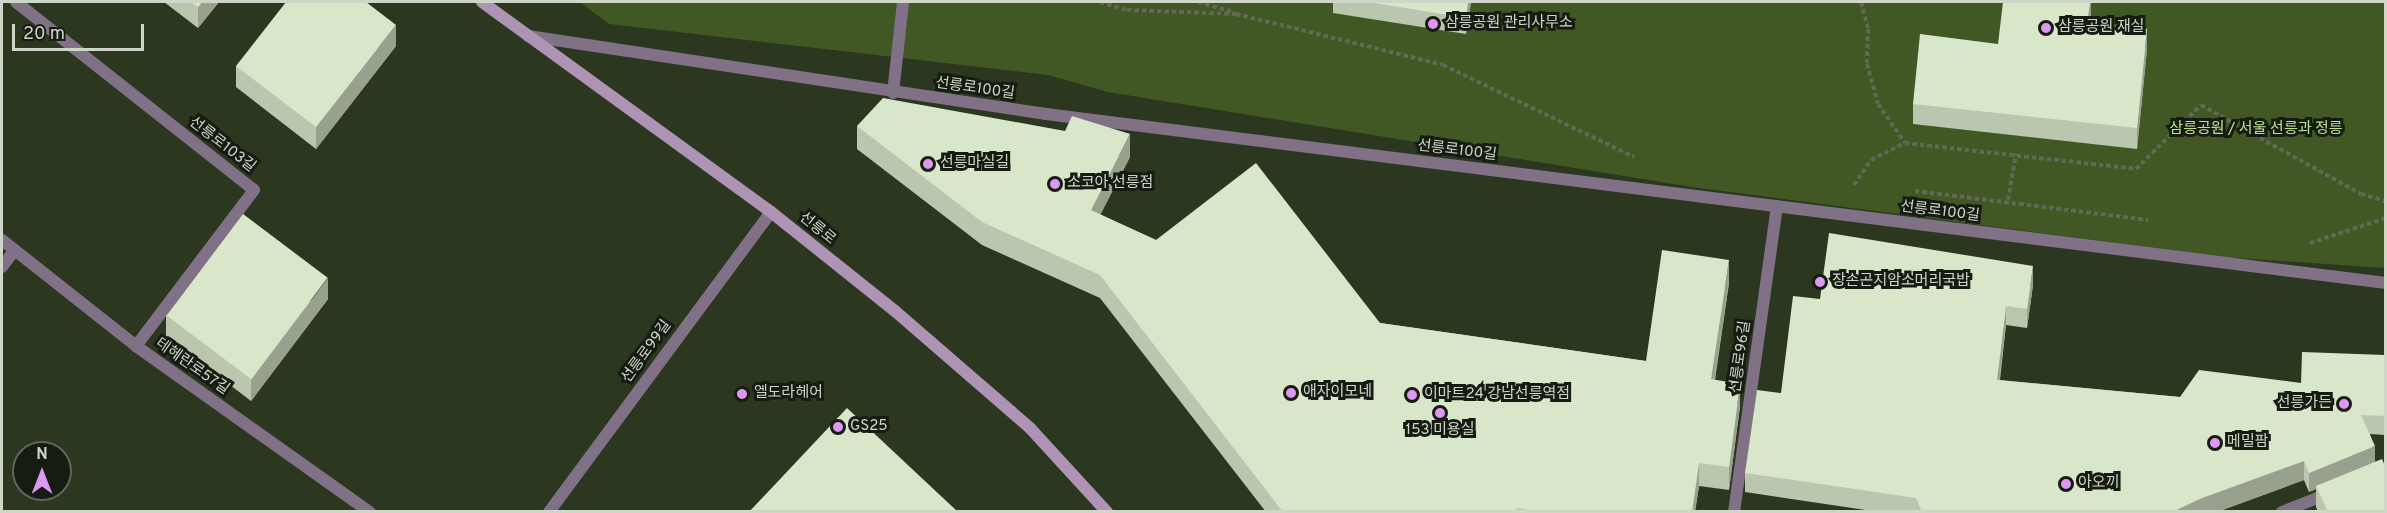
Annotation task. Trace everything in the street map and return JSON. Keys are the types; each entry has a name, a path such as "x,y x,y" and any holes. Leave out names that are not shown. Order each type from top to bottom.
{"main road":[{"name":"선릉로","path":"482,2 771,212 968,372 1107,512"}],"street":[{"name":"선릉로103길","path":"16,2 254,190 136,346"},
{"path":"893,93 903,2"},
{"name":"선릉로100길","path":"527,36 893,93 2385,283"},
{"name":"선릉로96길","path":"1734,512 1777,206"},
{"name":"선릉로99길","path":"549,512 771,212"},
{"name":"테헤란로57길","path":"2,240 136,346 370,512"},
{"path":"2,267 15,250"},
{"path":"2282,512 2344,486"}],"path":[{"path":"1100,2 1127,10 1236,14"},
{"path":"1198,2 1236,14 1443,65 1644,161"},
{"path":"1861,2 1868,29 1867,64 1878,104 1905,143"},
{"path":"1854,185 1871,160 1905,143 2136,169 2200,105 2361,194 2385,201"},
{"path":"2008,200 2016,154"},
{"path":"1842,184 1866,186"},
{"path":"1901,190 2008,200 2157,222"},
{"path":"2296,242 2307,244 2385,218"}],"green space":[{"name":"삼릉공원 / 서울 선릉과 정릉","path":"580,2 2385,2 2385,268 2223,257 1692,187 1108,92 1048,75 609,24"}],"building":[{"path":"191,2 202,2 198,7"},
{"path":"286,2 366,2 396,25 316,127 236,66"},
{"path":"1369,2 1468,2 1466,18"},
{"path":"2003,2 2090,2 2087,23 2147,29 2137,128 1913,104 1920,34 1998,44"},
{"path":"883,98 1065,131 1072,116 1130,134 1091,210 1156,240 1256,163 1380,323 1646,361 1662,250 1729,260 1711,379 1740,384 1729,467 1699,463 1692,512 1543,512 1517,508 1513,512 1283,512 1100,275 982,222 857,126"},
{"path":"243,214 328,278 251,379 167,315"},
{"path":"1829,233 2033,266 2027,309 2006,306 1997,380 2180,397 2199,370 2301,383 2302,352 2385,355 2385,416 2361,415 2375,446 2309,473 2304,461 2202,498 2172,512 1922,512 1916,498 1745,473 1757,390 1781,393 1793,296 1820,299"},
{"path":"847,408 958,512 749,512"},
{"path":"2382,459 2385,466 2385,512 2328,512 2316,486"}],"place":[{"name":"삼릉공원 관리사무소","path":"1433,24"},
{"name":"삼릉공원 재실","path":"2046,28"},
{"name":"선릉마실길","path":"928,164"},
{"name":"소코아 선릉점","path":"1055,184"},
{"name":"장손곤지암소머리국밥","path":"1820,282"},
{"name":"애자이모네","path":"1291,393"},
{"name":"엘도라헤어","path":"742,394"},
{"name":"이마트24 강남선릉역점","path":"1412,395"},
{"name":"선릉가든","path":"2344,404"},
{"name":"153 미용실","path":"1440,413"},
{"name":"GS25","path":"838,427"},
{"name":"메밀팜","path":"2215,443"},
{"name":"아오끼","path":"2066,484"}]}
